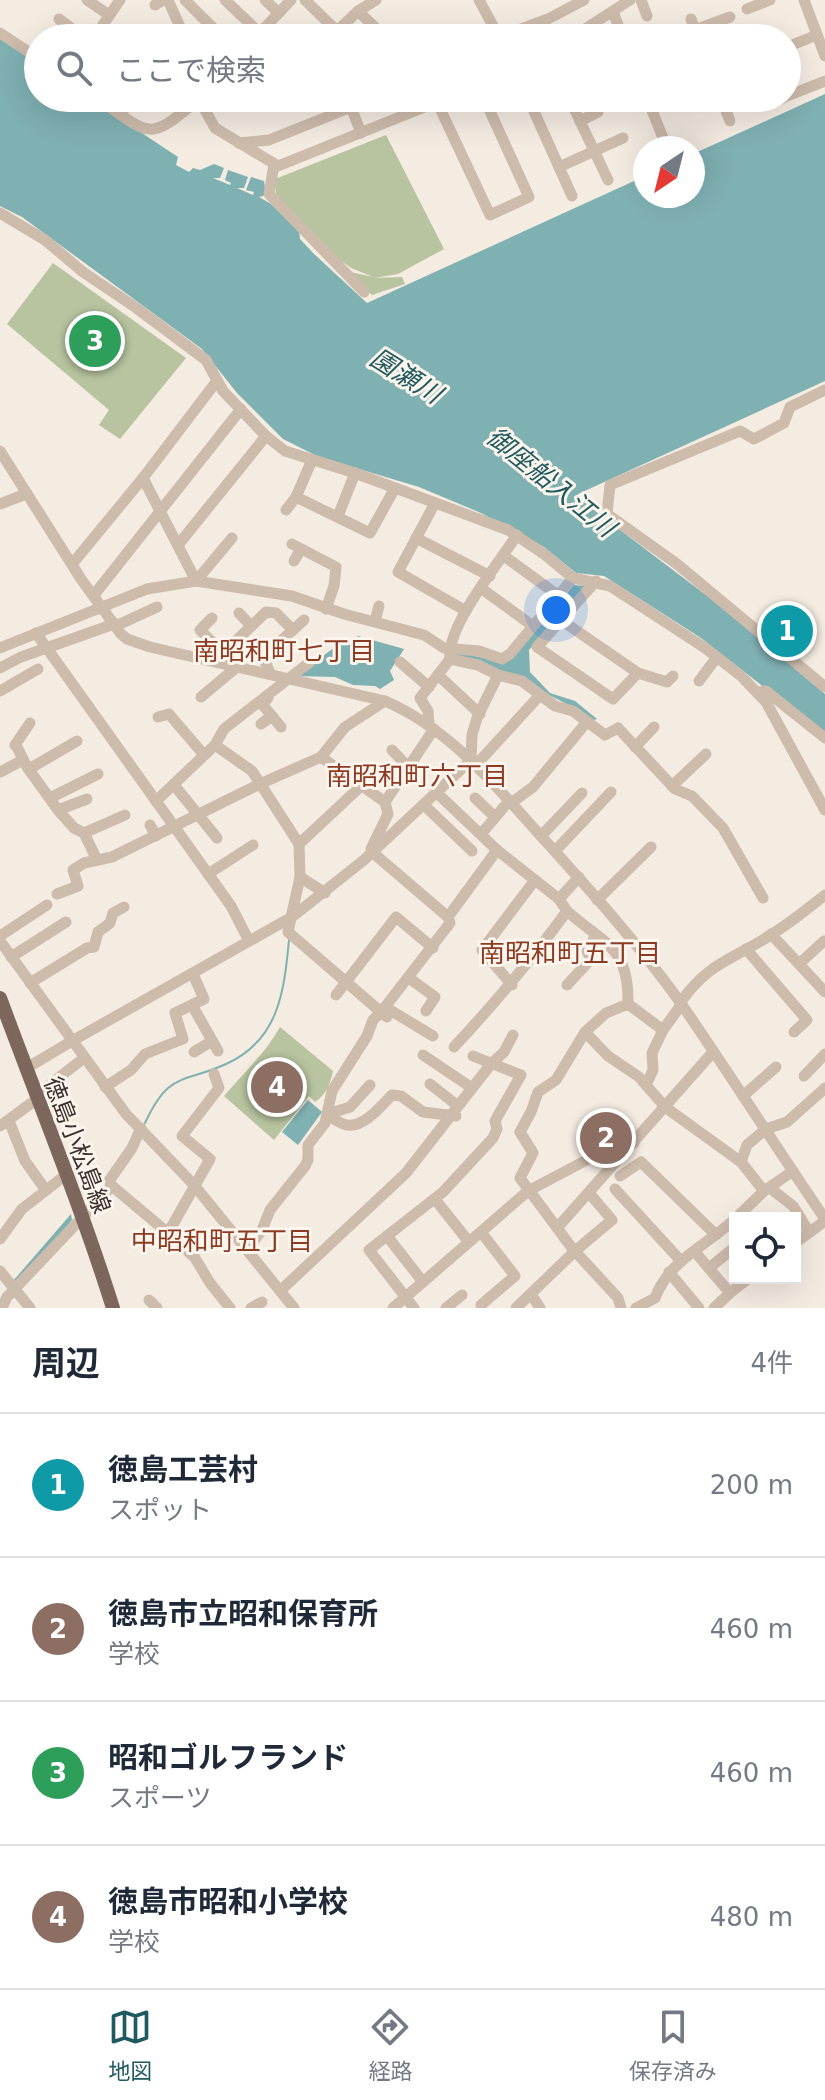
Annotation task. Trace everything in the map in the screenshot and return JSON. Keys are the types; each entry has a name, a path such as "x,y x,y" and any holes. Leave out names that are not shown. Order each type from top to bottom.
{"main road":[{"name":"徳島小松島線","path":"1,1002 67,1174 113,1308"}],"street":[{"path":"87,0 109,15"},
{"path":"103,24 120,0"},
{"path":"185,0 209,24"},
{"path":"225,0 248,24"},
{"path":"265,0 279,13"},
{"path":"270,24 291,0"},
{"path":"305,0 326,24"},
{"path":"479,0 491,24"},
{"path":"534,24 584,0"},
{"path":"594,24 630,0"},
{"path":"641,0 647,16"},
{"path":"747,9 770,0"},
{"path":"804,0 819,31 825,56"},
{"path":"347,24 372,1"},
{"path":"162,2 176,24"},
{"path":"358,11 371,24"},
{"path":"613,12 618,24"},
{"path":"709,24 730,17"},
{"path":"59,19 66,24"},
{"path":"801,40 819,31"},
{"path":"0,33 24,49"},
{"path":"801,91 825,81"},
{"path":"118,112 142,128 153,131 184,112"},
{"path":"207,112 215,128 278,166 413,112"},
{"path":"353,112 361,133"},
{"path":"447,112 490,215 529,197 490,112"},
{"path":"534,112 572,196"},
{"path":"576,112 608,180"},
{"path":"580,121 598,112"},
{"path":"653,112 662,136"},
{"path":"727,112 730,121"},
{"path":"239,143 269,140 336,113"},
{"path":"559,167 623,138"},
{"path":"274,165 269,194 364,292"},
{"path":"0,213 45,240 83,272 206,360 216,382 266,436 285,451 355,473 517,535 574,578 610,586 717,657 758,692 776,718 825,810"},
{"path":"73,563 216,382"},
{"path":"825,391 790,407 784,423 754,439 740,431 610,485 607,514 677,564 825,687"},
{"path":"94,595 241,409"},
{"path":"178,545 266,436"},
{"path":"0,451 121,634 136,643 219,657 238,666 385,701 411,712 432,726 474,763 579,877 681,1004 825,1220 801,1238"},
{"path":"286,510 296,497 312,460"},
{"path":"338,516 355,473"},
{"path":"143,478 196,581"},
{"path":"296,497 370,533 395,488"},
{"path":"1,502 26,494"},
{"path":"435,503 398,572 466,611"},
{"path":"385,802 410,769 432,726 420,698 438,675 466,611 517,535"},
{"path":"196,581 232,538"},
{"path":"416,538 490,576"},
{"path":"294,561 297,546 336,567 334,586 326,609"},
{"path":"504,556 559,596"},
{"path":"449,653 479,651 504,659 574,578"},
{"path":"0,648 147,589 196,581 275,592 424,635 449,653 498,675 522,681 555,706 573,711 605,735 618,728 672,786 692,796 723,828 763,898"},
{"path":"594,581 537,647 613,699 638,673"},
{"path":"482,589 533,626"},
{"path":"375,621 379,606"},
{"path":"0,668 21,657 120,624 157,607"},
{"path":"219,657 266,612 276,613 293,630"},
{"path":"239,613 251,626"},
{"path":"212,618 200,630 219,657"},
{"path":"270,673 263,657 304,620"},
{"path":"561,620 638,673 667,682 673,676"},
{"path":"36,633 231,906 249,941"},
{"path":"32,654 45,683"},
{"path":"699,681 717,657"},
{"path":"156,801 215,745 224,729 310,662"},
{"path":"400,662 429,687"},
{"path":"201,697 238,666"},
{"path":"0,691 38,669"},
{"path":"438,675 480,714"},
{"path":"474,763 472,735 498,675"},
{"path":"281,727 262,704 290,678"},
{"path":"758,692 766,691 825,738"},
{"path":"25,1069 292,917 325,893 474,763 540,695"},
{"path":"57,894 78,886 73,870 84,863 112,857 153,830 174,826 321,757 345,727 385,701"},
{"path":"158,717 169,714 204,755"},
{"path":"261,724 272,716"},
{"path":"30,723 15,745 58,810 74,828 84,833 97,860"},
{"path":"482,833 510,802 533,787 586,723"},
{"path":"635,747 654,727"},
{"path":"1,767 26,765 77,741"},
{"path":"215,745 252,771 299,844 300,877 288,932 394,1022"},
{"path":"392,750 410,769"},
{"path":"672,786 706,754"},
{"path":"321,757 385,802 388,814 370,854"},
{"path":"50,798 98,774"},
{"path":"174,785 217,838"},
{"path":"299,844 361,786"},
{"path":"555,851 611,792"},
{"path":"437,793 497,850 559,899 567,911 612,945 628,979 628,1004"},
{"path":"541,836 582,793"},
{"path":"475,798 495,817"},
{"path":"58,810 87,799"},
{"path":"424,805 472,851"},
{"path":"84,833 125,815"},
{"path":"208,874 253,845"},
{"path":"597,900 651,847"},
{"path":"448,917 497,850"},
{"path":"247,1250 262,1230 270,1210 305,1166 308,1145 328,1115 332,1091 367,1036 373,1020 450,923 448,917 370,854"},
{"path":"300,877 325,893"},
{"path":"559,899 579,877"},
{"path":"512,985 482,950 535,880"},
{"path":"646,1085 653,1070 652,1053 692,986 708,970 771,934 825,895"},
{"path":"47,905 0,939 11,957 105,1087 194,1185 294,1308"},
{"path":"30,983 87,948 94,947 98,932 110,923 113,913 124,907"},
{"path":"454,1047 512,985 567,911"},
{"path":"336,995 396,917 433,948"},
{"path":"11,957 66,922"},
{"path":"771,934 825,992"},
{"path":"567,985 591,959 587,951 596,935"},
{"path":"799,964 824,941"},
{"path":"746,949 807,1020 794,1032"},
{"path":"105,1087 131,1070 145,1054 183,1039 175,1013 204,999 193,974"},
{"path":"409,978 435,997 426,1011"},
{"path":"628,1004 663,1030"},
{"path":"621,1308 618,1298 575,1251 520,1178 533,1153 520,1132 538,1092 556,1080 585,1032 606,1013 628,1004"},
{"path":"192,1005 215,1046 194,1052"},
{"path":"383,1010 433,1036"},
{"path":"585,1032 608,1056 646,1085 665,1107 741,1162 767,1190 793,1206 809,1232"},
{"path":"280,1291 406,1173 491,1064 504,1052 513,1035"},
{"path":"557,1228 713,1052"},
{"path":"804,1076 825,1054"},
{"path":"423,1055 472,1088"},
{"path":"414,1308 369,1250 443,1192 493,1138 497,1129 495,1121 521,1075 473,1056"},
{"path":"45,1189 5,1124 84,1058"},
{"path":"743,1096 776,1067"},
{"path":"168,1233 210,1159 182,1136 219,1088 214,1074"},
{"path":"430,1084 455,1113"},
{"path":"328,1115 350,1107 370,1085"},
{"path":"741,1162 747,1145 766,1129 787,1122 825,1088"},
{"path":"328,1115 346,1125 355,1124 372,1115 392,1095 401,1096 423,1112 455,1113"},
{"path":"141,1128 132,1148 109,1181 195,1258 230,1308"},
{"path":"393,1308 528,1191 617,1144 624,1141 634,1143"},
{"path":"620,1176 641,1162 729,1240"},
{"path":"743,1212 793,1171"},
{"path":"0,1239 22,1209 67,1174"},
{"path":"2,1308 10,1285 112,1186"},
{"path":"615,1189 681,1261"},
{"path":"516,1308 612,1220 590,1194"},
{"path":"438,1203 469,1242"},
{"path":"636,1308 655,1298 669,1272 729,1224"},
{"path":"481,1232 515,1276 481,1305"},
{"path":"387,1236 423,1282"},
{"path":"709,1268 729,1250"},
{"path":"695,1252 730,1293"},
{"path":"0,1271 30,1308"},
{"path":"669,1272 699,1308"},
{"path":"714,1308 741,1284"},
{"path":"531,1294 540,1308"},
{"path":"446,1308 462,1295"}],"green space":[{"path":"386,135 444,249 398,274 374,278 402,277 405,284 372,295 350,272 373,277 351,268 321,246 276,196 275,179"},
{"path":"53,263 186,358 120,439 99,425 109,410 7,324"},
{"path":"280,1027 333,1071 322,1096 315,1102 309,1096 274,1140 224,1096 261,1055"}],"water":[{"path":"0,38 24,54 24,112 110,112 178,157 176,165 189,172 193,168 200,170 214,164 224,168 220,178 213,178 230,185 225,180 228,170 248,177 244,188 237,188 253,195 254,192 246,190 251,177 264,181 266,195 259,197 271,204 299,231 300,239 313,253 367,303 633,181 633,208 705,208 705,149 785,112 801,112 801,105 825,94 825,381 578,494 599,514 727,611 825,694 825,735 701,638 604,576 576,573 544,547 481,513 419,487 319,457 283,439 237,393 202,349 22,217 0,206"},
{"path":"573,585 587,586 529,650 530,672 550,693 575,701 597,719 526,685 454,656 454,651 496,661"},
{"path":"358,636 404,649 390,671 394,680 380,689 353,685 335,677 296,676 343,641 352,643"},
{"path":"308,1100 322,1112 298,1145 282,1132"},
{"path":"71,1214 72,1220 18,1283 13,1281"}],"waterway":[{"path":"145,1123 170,1087 226,1064 258,1042 268,1028 281,996 289,940"}],"place":[{"name":"昭和ゴルフランド","path":"95,341"},
{"name":"徳島工芸村","path":"787,631"},
{"name":"徳島市昭和小学校","path":"277,1087"},
{"name":"徳島市立昭和保育所","path":"606,1138"}],"district":[{"name":"南昭和町七丁目","path":"284,651"},
{"name":"南昭和町六丁目","path":"417,776"},
{"name":"南昭和町五丁目","path":"570,953"},
{"name":"中昭和町五丁目","path":"222,1241"}],"water label":[{"name":"園瀬川","path":"406,376"},
{"name":"御座船入江川","path":"551,482"}]}
